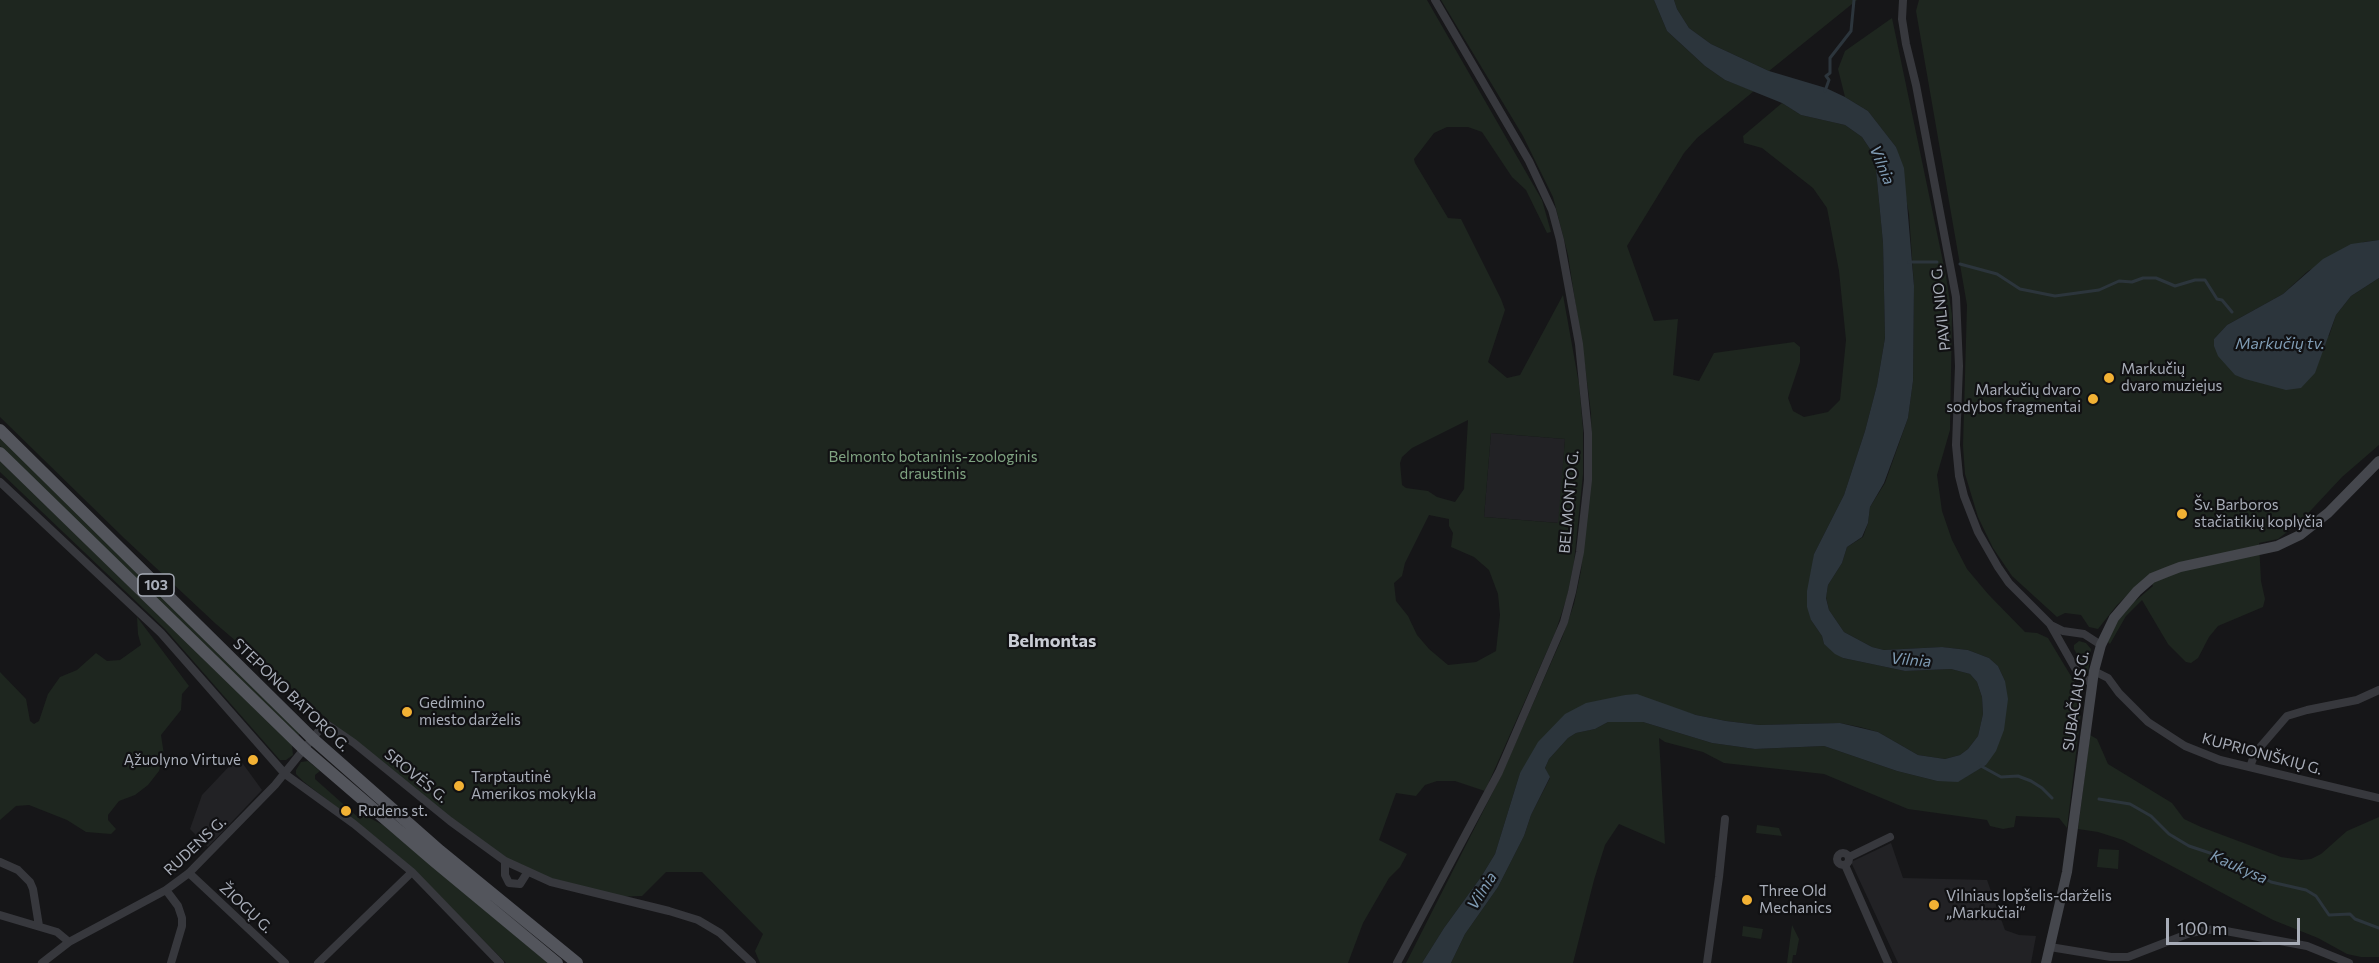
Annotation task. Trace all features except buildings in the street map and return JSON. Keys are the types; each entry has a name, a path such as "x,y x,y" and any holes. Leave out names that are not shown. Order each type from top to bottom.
{"main road":[{"name":"STEPONO BATORO G.","path":"0,430 313,739 440,851 577,963"},
{"name":"STEPONO BATORO G.","path":"0,453 305,750 557,963"}],"street":[{"name":"BELMONTO G.","path":"1397,963 1499,772 1564,622 1580,552 1588,480 1588,434 1579,344 1560,240 1552,210 1529,160 1435,0"},
{"name":"PAVILNIO G.","path":"1903,0 1902,19 1906,44 1916,85 1956,297 1959,329 1956,445 1959,476 1969,513 1986,549 2010,583 2050,624 2081,677 2092,683"},
{"name":"SUBAČIAUS G.","path":"2046,963 2067,872 2094,671 2101,645 2114,618 2136,591 2152,578 2180,567 2266,549 2289,541 2313,526 2379,461"},
{"path":"0,482 161,633 285,774 412,872 500,963"},
{"name":"PAVILNIO G.","path":"2050,624 2070,632 2084,634 2101,645"},
{"path":"2064,645 2070,632"},
{"name":"KUPRIONIŠKIŲ G.","path":"2094,671 2108,678 2119,693 2148,722 2185,746 2220,760 2379,798"},
{"path":"2250,767 2255,753 2288,716 2357,700 2379,690"},
{"name":"SROVĖS G.","path":"313,739 325,723 330,725 505,861 527,873 559,884 698,920 720,933 752,963"},
{"name":"RUDENS G.","path":"42,963 69,942 166,890 189,873 285,774 313,739"},
{"path":"1707,963 1725,819"},
{"path":"1888,963 1845,865 1849,863 1849,857 1890,837"},
{"name":"SROVĖS G.","path":"505,861 505,875 509,883 520,884 527,873"},
{"path":"0,862 18,870 30,882 39,926"},
{"path":"318,963 412,872"},
{"name":"ŽIOGŲ G.","path":"189,873 285,963"},
{"path":"166,890 178,906 182,918 182,926 171,963"},
{"path":"0,915 57,932 69,942"},
{"path":"2050,947 2111,957 2128,957 2190,933 2215,929 2307,946 2349,963"}],"shaded area":[{"path":"1491,433 1565,439 1559,523 1484,517"},
{"path":"238,757 262,790 208,847 190,829 202,795"},
{"name":"Vilniaus lopšelis-darželis „Markučiai“","path":"1891,843 1903,878 1987,880 2005,930 2019,935 2036,936 2031,963 1898,963 1851,862"}],"green space":[{"name":"Belmonto botaninis-zoologinis draustinis","path":"0,0 1427,0 1542,200 1551,232 1547,233 1526,190 1512,177 1482,132 1468,127 1447,127 1434,133 1414,159 1415,163 1448,218 1461,219 1501,299 1505,310 1488,362 1507,378 1520,375 1563,295 1579,384 1583,429 1583,474 1574,562 1567,597 1555,633 1485,791 1455,781 1437,781 1425,785 1416,796 1396,793 1379,840 1407,854 1400,867 1389,878 1363,923 1348,963 760,963 755,951 763,934 702,872 666,872 642,896 609,897 551,882 495,855 367,753 216,624 0,417","holes":["1468,420 1464,489 1455,502 1437,497 1428,491 1406,488 1402,485 1400,463 1402,457 1412,448","1491,433 1565,439 1558,523 1484,517","1429,515 1449,519 1449,526 1453,533 1451,547 1474,557 1489,570 1498,594 1500,615 1496,651 1476,662 1448,665 1429,649 1417,635 1408,616 1396,601 1394,583 1402,576 1405,563"]},
{"path":"1441,0 1654,0 1667,31 1705,66 1725,80 1754,91 1697,138 1684,153 1627,246 1654,321 1678,319 1673,375 1699,381 1714,353 1794,342 1800,347 1800,362 1788,398 1793,411 1804,417 1828,412 1840,400 1846,340 1839,271 1827,208 1813,188 1762,148 1744,143 1743,136 1782,103 1801,115 1845,125 1862,137 1872,152 1876,170 1883,243 1885,338 1877,385 1865,431 1844,495 1814,554 1811,620 1822,636 1824,644 1843,658 1905,671 1951,669 1970,674 1977,682 1982,697 1983,714 1978,736 1968,749 1960,755 1945,759 1918,755 1878,732 1840,723 1759,725 1726,721 1625,695 1520,773 1495,854 1422,963 1406,963 1501,776 1562,638 1574,604 1581,571 1592,466 1591,413 1585,366 1568,255 1553,197 1523,136"},
{"path":"1674,0 1857,0 1769,71 1711,44 1689,28"},
{"path":"1919,0 2379,0 2379,240 2364,242 2308,271 2283,294 2227,325 2214,339 2329,336 2336,315 2351,296 2379,278 2379,445 2342,477 2299,523 2278,539 2259,543 2261,581 2265,599 2263,607 2218,626 2209,637 2198,658 2191,663 2186,662 2168,644 2142,600 2126,616 2110,644 2107,641 2119,619 2153,586 2149,578 2117,605 2098,629 2089,627 2081,615 2065,613 2057,617 2012,576 1993,548 1978,517 1965,474 1963,446 1967,305 1916,11"},
{"path":"1892,18 1946,276 1952,315 1950,430 1937,475 1942,511 1952,540 1967,569 2025,632 2037,633 2048,638 2083,696 2067,828 2059,818 2016,816 2014,827 2003,829 1990,826 1987,820 1908,809 1824,774 1724,763 1703,752 1665,742 1659,738 1665,844 1619,824 1605,845 1573,963 1451,963 1465,934 1498,887 1524,836 1531,815 1550,778 1545,768 1549,759 1568,738 1576,733 1595,729 1608,722 1643,722 1712,743 1755,749 1824,746 1897,771 1937,781 1959,781 1986,765 2005,681 1998,666 1989,658 1968,650 1942,647 1884,650 1872,647 1844,632 1829,610 1826,597 1828,585 1842,563 1847,547 1863,537 1870,507 1885,483 1908,418 1913,381 1914,286 1909,214 1896,147 1868,111 1845,97 1838,69 1845,51"},
{"path":"0,437 299,735 246,687 0,446"},
{"path":"0,461 292,745 293,755 286,760 280,760 165,629 0,472"},
{"path":"137,617 189,686 182,694 181,710 161,735 164,755 159,771 148,785 135,795 119,801 108,815 108,820 116,829 111,834 86,832 67,820 29,805 16,806 0,820 0,672 26,699 30,721 34,724 39,721 48,694 60,677 77,670 96,653 107,661 120,660 141,645"},
{"path":"2079,641 2086,643 2091,649 2088,674 2074,649 2074,645"},
{"path":"2090,735 2097,739 2108,764 2172,803 2184,819 2281,857 2311,859 2321,854 2347,831 2379,817 2379,957 2347,954 2318,938 2273,920 2123,840 2098,832 2078,829"},
{"path":"308,761 320,771 315,775 315,779 360,819 364,815 383,825 548,963 506,963 416,872 296,774 301,762"},
{"path":"1757,825 1779,828 1782,836 1756,833"},
{"path":"2099,849 2119,850 2118,869 2097,867"},
{"path":"1792,925 1799,939 1792,963 1787,963"},
{"path":"1743,926 1763,929 1761,939 1742,936"}],"water":[{"name":"Vilnia","path":"1654,0 1674,0 1689,28 1711,44 1769,71 1826,88 1845,97 1868,111 1896,147 1904,168 1914,286 1913,381 1908,418 1884,483 1870,507 1868,523 1862,537 1847,547 1842,563 1828,585 1826,598 1829,610 1844,632 1872,647 1884,650 1942,647 1968,650 1989,658 1998,666 2005,681 2008,699 2004,730 1996,751 1986,765 1958,782 1937,781 1897,771 1824,746 1755,749 1712,743 1643,722 1608,722 1595,729 1576,733 1568,738 1549,759 1545,768 1550,777 1531,815 1524,836 1498,887 1465,934 1451,963 1422,963 1495,854 1520,773 1538,742 1565,714 1586,703 1637,694 1696,715 1726,721 1759,725 1840,723 1878,732 1918,755 1945,759 1960,755 1978,736 1983,714 1982,697 1977,682 1970,674 1951,669 1905,671 1843,658 1824,644 1807,607 1807,591 1814,554 1844,495 1865,431 1877,385 1885,338 1883,243 1876,170 1872,152 1862,137 1845,125 1801,115 1782,103 1725,80 1705,66 1667,31"},
{"name":"Markučių tv.","path":"2379,240 2379,278 2351,296 2336,315 2315,373 2301,388 2286,390 2245,379 2235,375 2218,356 2214,339 2227,325 2283,294 2323,259 2351,244"}],"waterway":[{"path":"1825,91 1829,80 1826,76 1830,73 1830,58 1851,31 1854,0"},
{"path":"1909,262 1937,262"},
{"path":"1960,264 1997,274 2020,289 2055,296 2099,290 2119,281 2132,282 2143,278 2156,278 2175,286 2195,280 2205,280 2217,299 2222,300 2232,312"},
{"name":"Kaukysa","path":"1981,766 2001,777 2018,776 2031,781 2052,798"},
{"name":"Kaukysa","path":"2099,799 2130,804 2151,816 2169,834 2189,846 2231,860 2271,882 2306,890 2316,896 2329,915 2350,914 2355,919 2379,928"}],"place":[{"name":"Markučių dvaro muziejus","path":"2109,378"},
{"name":"Markučių dvaro sodybos fragmentai","path":"2093,399"},
{"name":"Šv. Barboros stačiatikių koplyčia","path":"2182,514"},
{"name":"Gedimino miesto darželis","path":"407,712"},
{"name":"Ąžuolyno Virtuvė","path":"253,760"},
{"name":"Tarptautinė Amerikos mokykla","path":"459,786"},
{"name":"Rudens st.","path":"346,811"},
{"name":"Three Old Mechanics","path":"1747,900"},
{"name":"Vilniaus lopšelis-darželis „Markučiai“","path":"1934,905"}],"district":[{"name":"Belmontas","path":"1052,641"}]}
